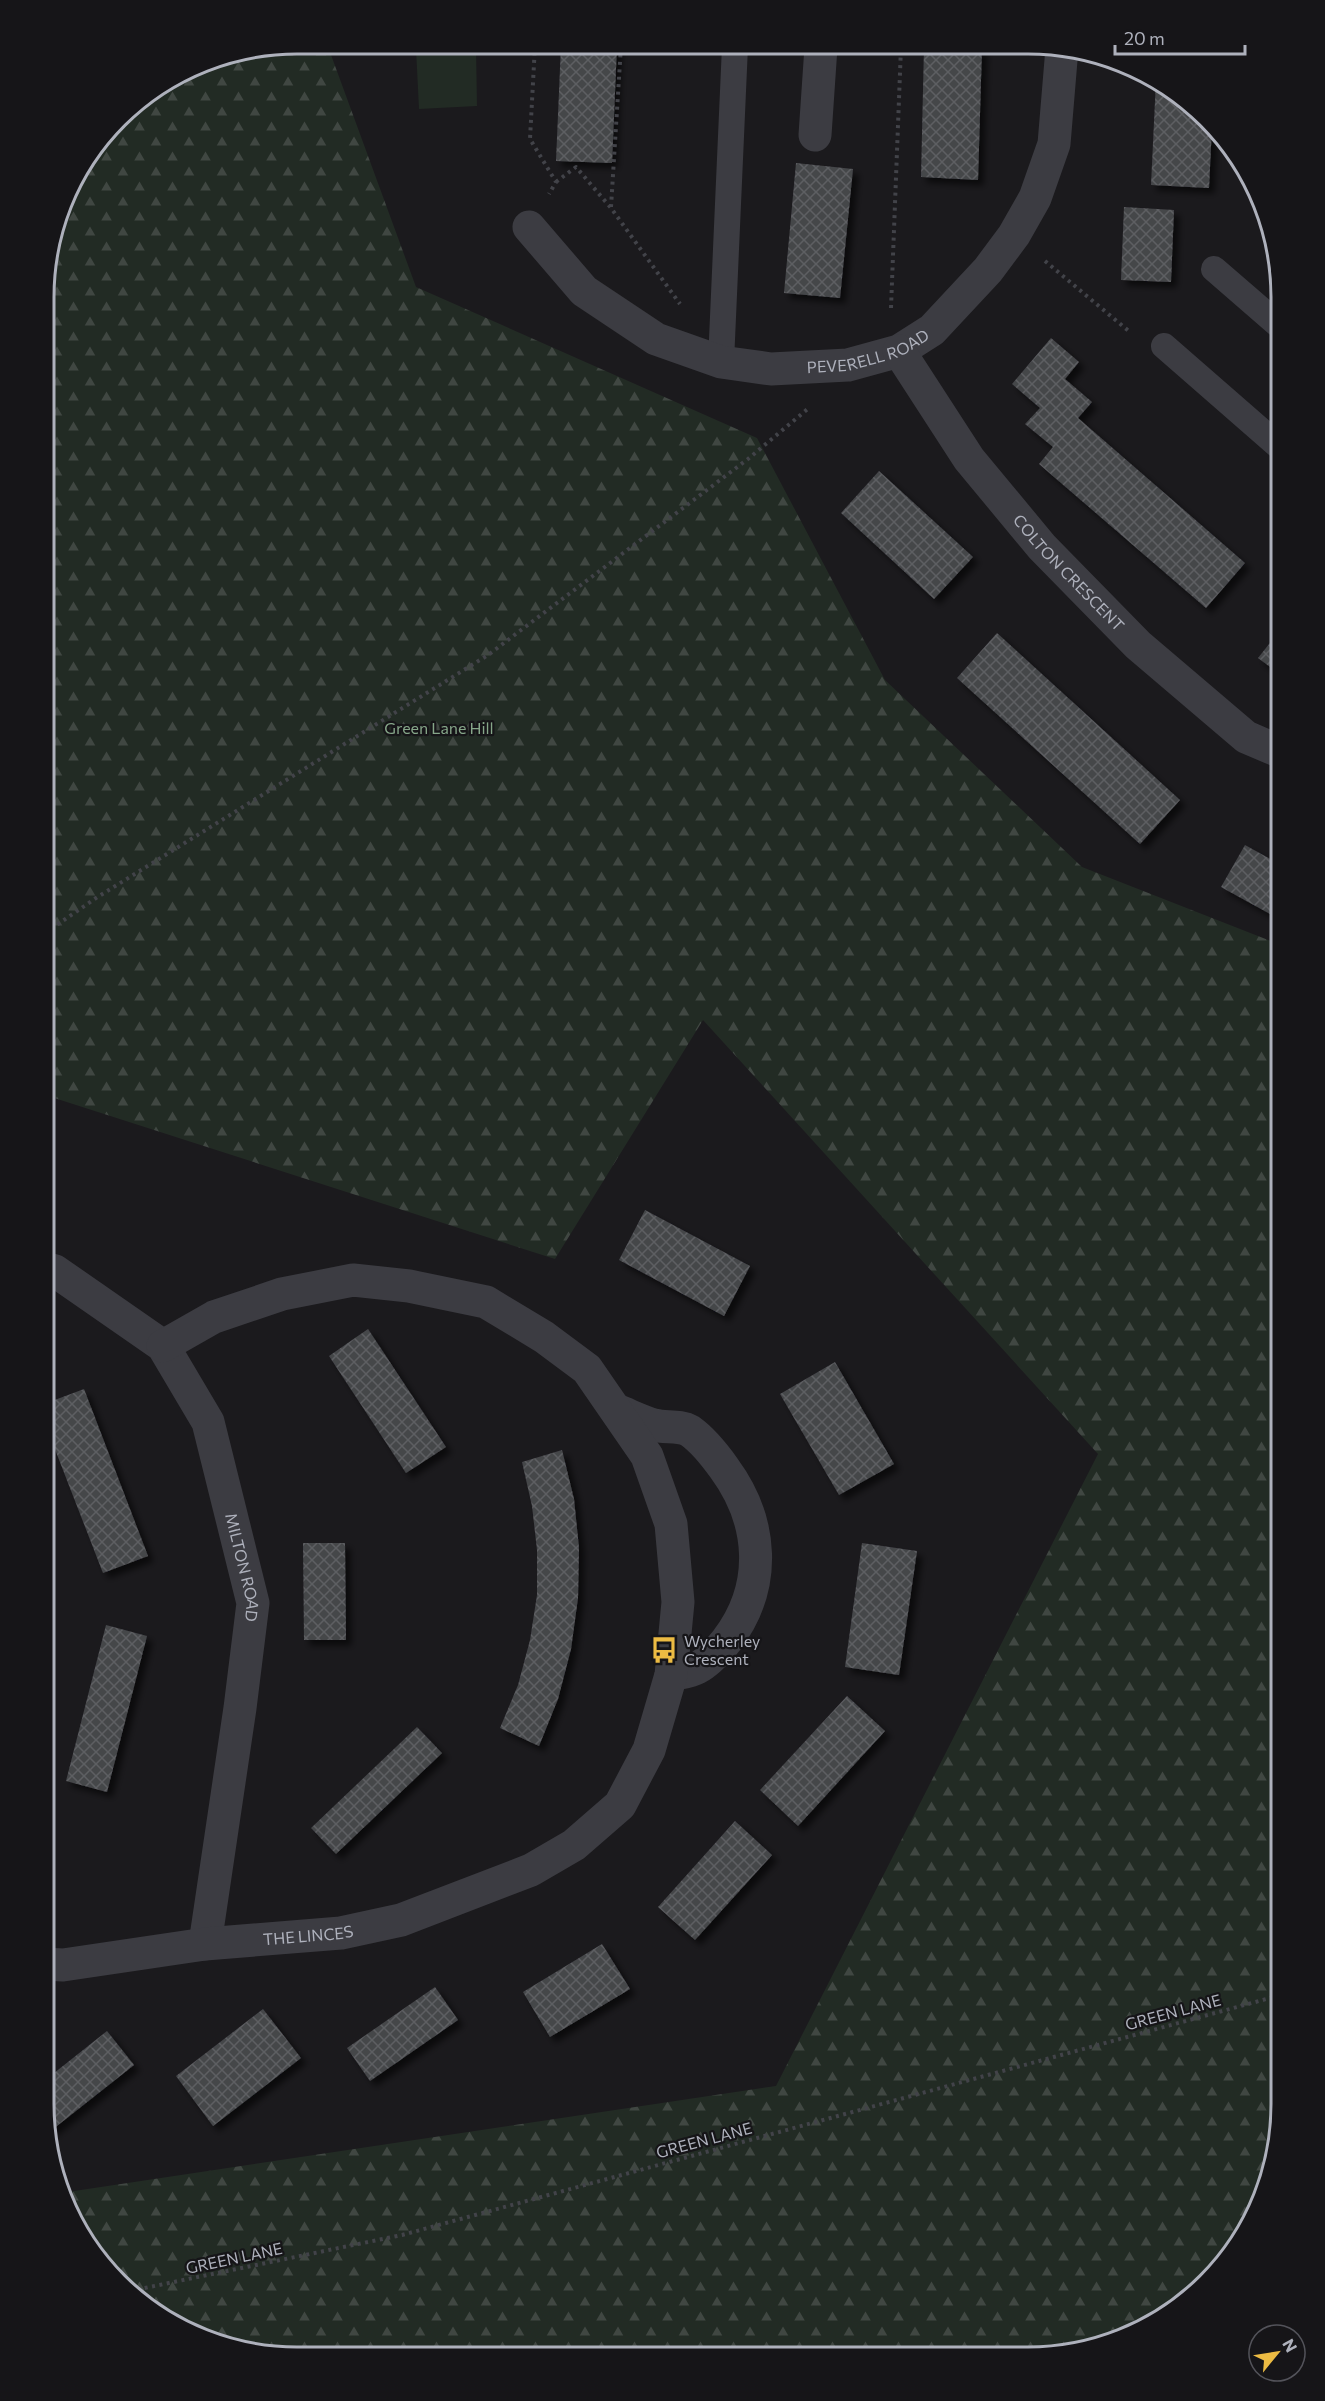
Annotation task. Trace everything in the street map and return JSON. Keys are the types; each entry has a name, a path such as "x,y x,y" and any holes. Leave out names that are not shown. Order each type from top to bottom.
{"street":[{"path":"815,135 821,54"},
{"name":"PEVERELL ROAD","path":"529,227 584,291 656,339 721,362 771,369 848,365 894,352 932,330 988,270 1014,235 1035,198 1054,144 1061,56"},
{"name":"COLTON CRESCENT","path":"894,352 969,459 1042,547 1138,645 1246,736 1271,747"},
{"name":"MILTON ROAD","path":"54,1272 64,1277 163,1346 208,1422 253,1603 206,1944"},
{"path":"163,1346 214,1317 282,1294 353,1280 409,1286 486,1302 534,1331 587,1369 647,1456 671,1524 678,1602 671,1676 698,1668 718,1651 735,1630 747,1605 754,1580 756,1553 753,1526 743,1498 709,1447 687,1430 656,1425 616,1410"},
{"name":"THE LINCES","path":"54,1965 206,1944 341,1933 401,1920 531,1870 574,1845 620,1805 649,1750 671,1676"}],"lane":[{"path":"721,362 735,54"},
{"path":"1214,269 1271,318"},
{"path":"1164,346 1271,439"}],"path":[{"path":"535,54 530,139 556,182"},
{"path":"611,208 620,54"},
{"path":"894,352 901,54"},
{"path":"529,227 556,182 576,167 611,208 687,314"},
{"path":"1014,235 1145,344 1164,346"},
{"path":"54,927 106,892 488,655 748,459 806,412 848,365"},
{"name":"GREEN LANE","path":"139,2289 402,2235 1271,1998"}],"green space":[{"name":"Green Lane Hill","path":"331,54 416,287 757,438 885,680 1082,867 1271,941 1271,2104 1269,2135 1263,2167 1252,2197 1221,2252 1200,2276 1176,2297 1135,2322 1091,2339 1059,2345 1028,2347 297,2347 266,2345 234,2339 204,2328 149,2297 125,2276 104,2252 79,2211 71,2192 776,2086 1098,1454 703,1020 555,1259 54,1098 54,297 56,266 62,234 79,190 95,162 114,137 137,114 162,95 190,79 234,62 266,56"},
{"path":"416,54 476,54 477,106 419,109"}],"building":[{"path":"561,54 617,54 612,163 556,161"},
{"path":"924,54 982,54 978,180 921,177"},
{"path":"1155,91 1188,114 1211,138 1209,188 1151,185"},
{"path":"796,163 853,169 840,298 784,293"},
{"path":"1124,207 1174,210 1171,282 1121,280"},
{"path":"1051,338 1079,362 1065,379 1092,402 1078,418 1245,563 1206,608 1039,464 1053,447 1025,424 1040,408 1012,384"},
{"path":"879,471 973,557 934,599 841,513"},
{"path":"997,633 1180,800 1140,844 957,678"},
{"path":"1271,642 1271,668 1258,658"},
{"path":"1245,845 1271,859 1271,914 1221,887"},
{"path":"645,1210 750,1266 724,1316 619,1260"},
{"path":"368,1329 446,1447 406,1473 329,1356"},
{"path":"835,1362 894,1464 839,1495 780,1394"},
{"path":"84,1389 148,1556 103,1573 54,1447 54,1400"},
{"path":"562,1450 574,1499 579,1548 578,1598 571,1649 558,1699 539,1746 500,1728 518,1685 530,1640 537,1595 537,1550 532,1506 522,1462"},
{"path":"303,1543 345,1543 346,1640 304,1640"},
{"path":"862,1543 917,1551 899,1675 845,1667"},
{"path":"106,1625 147,1636 107,1792 66,1781"},
{"path":"847,1696 885,1731 798,1826 760,1790"},
{"path":"417,1727 442,1753 336,1854 311,1828"},
{"path":"735,1821 772,1855 695,1940 658,1907"},
{"path":"602,1944 630,1989 550,2037 523,1992"},
{"path":"435,1987 458,2020 370,2081 347,2048"},
{"path":"263,2009 301,2058 213,2126 176,2076"},
{"path":"107,2031 134,2065 55,2127 54,2073"}],"place":[{"name":"Wycherley Crescent","path":"664,1650"}]}
